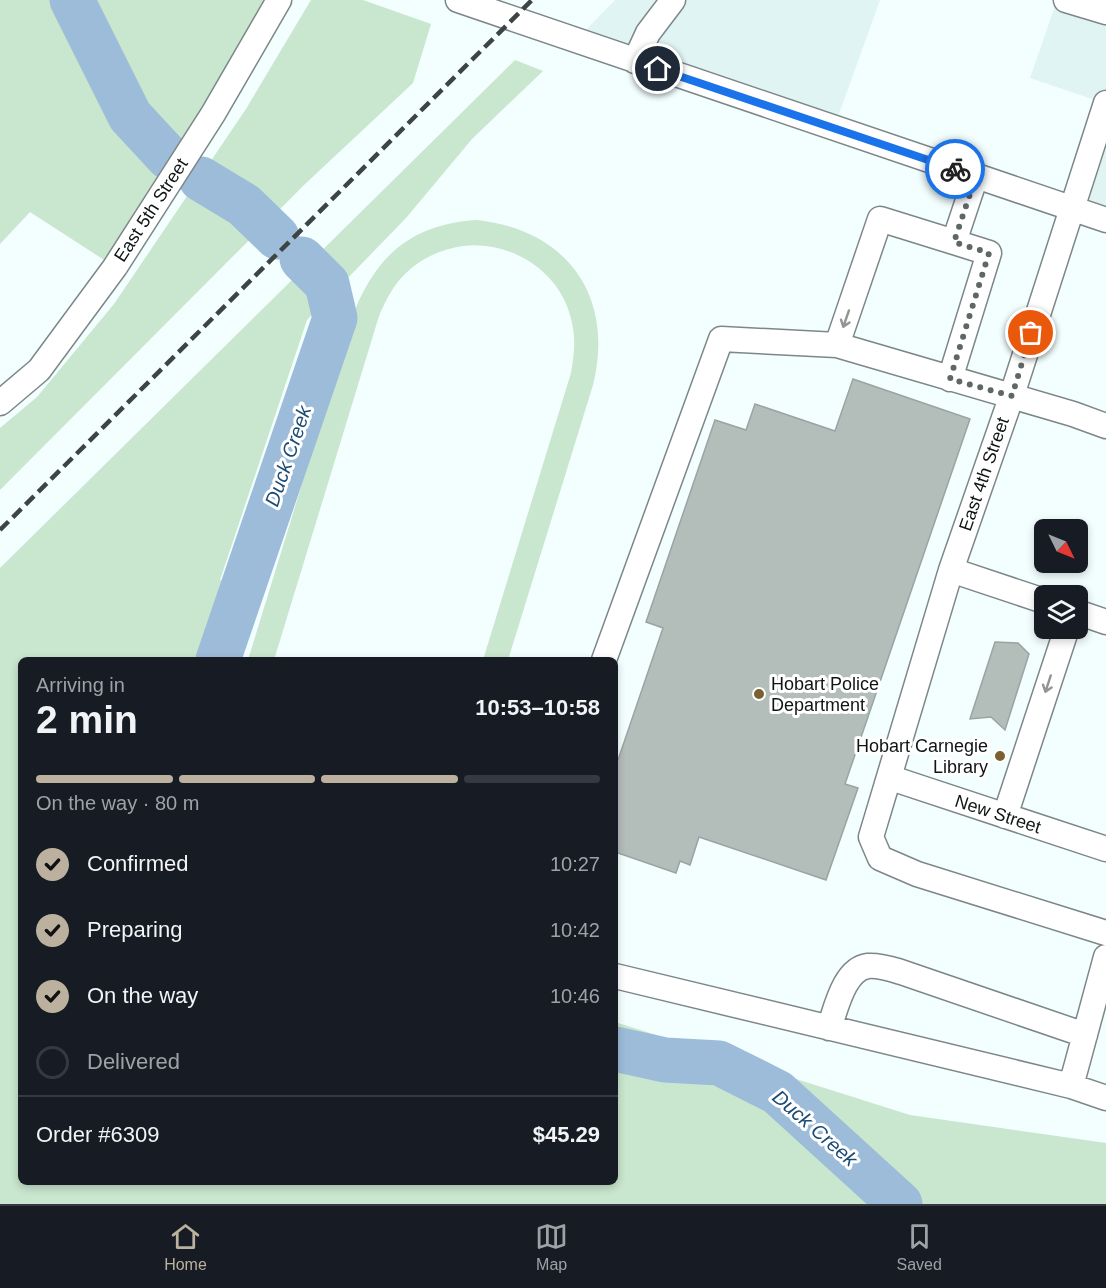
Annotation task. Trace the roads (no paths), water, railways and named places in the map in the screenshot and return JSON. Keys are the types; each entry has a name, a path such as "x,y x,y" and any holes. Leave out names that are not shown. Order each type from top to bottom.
{"street":[{"name":"East 5th Street","path":"0,403 39,370 115,267 213,114 279,0"},
{"path":"458,0 487,4 635,61 1106,220"},
{"path":"635,61 648,33 673,0"},
{"path":"1066,0 1106,12"},
{"name":"East 4th Street","path":"1104,117 1071,208 1012,396 951,570 891,778 871,837 880,858 917,874 1106,933"},
{"path":"954,242 976,176"},
{"path":"837,345 880,219 989,253 950,379"},
{"path":"605,657 721,339 837,345 1106,426"},
{"path":"951,570 1034,598"},
{"path":"1088,616 1106,622"},
{"path":"1005,816 1063,639"},
{"name":"New Street","path":"891,778 1106,849"},
{"path":"1071,1086 1106,957"},
{"path":"829,1028 845,987 854,972 867,966 901,972 1084,1035"},
{"path":"618,977 1071,1086 1106,1098"}],"waterway":[{"name":"Duck Creek","path":"72,0 130,116 168,157"},
{"name":"Duck Creek","path":"201,179 244,205 277,237"},
{"name":"Duck Creek","path":"219,657 335,318 327,284 302,259"},
{"name":"Duck Creek","path":"618,1050 665,1060 719,1063 777,1092 900,1204"}],"railway":[{"path":"0,530 532,0"}],"place":[{"name":"Hobart Police Department","path":"759,694"},
{"name":"Hobart Carnegie Library","path":"1000,756"}]}
